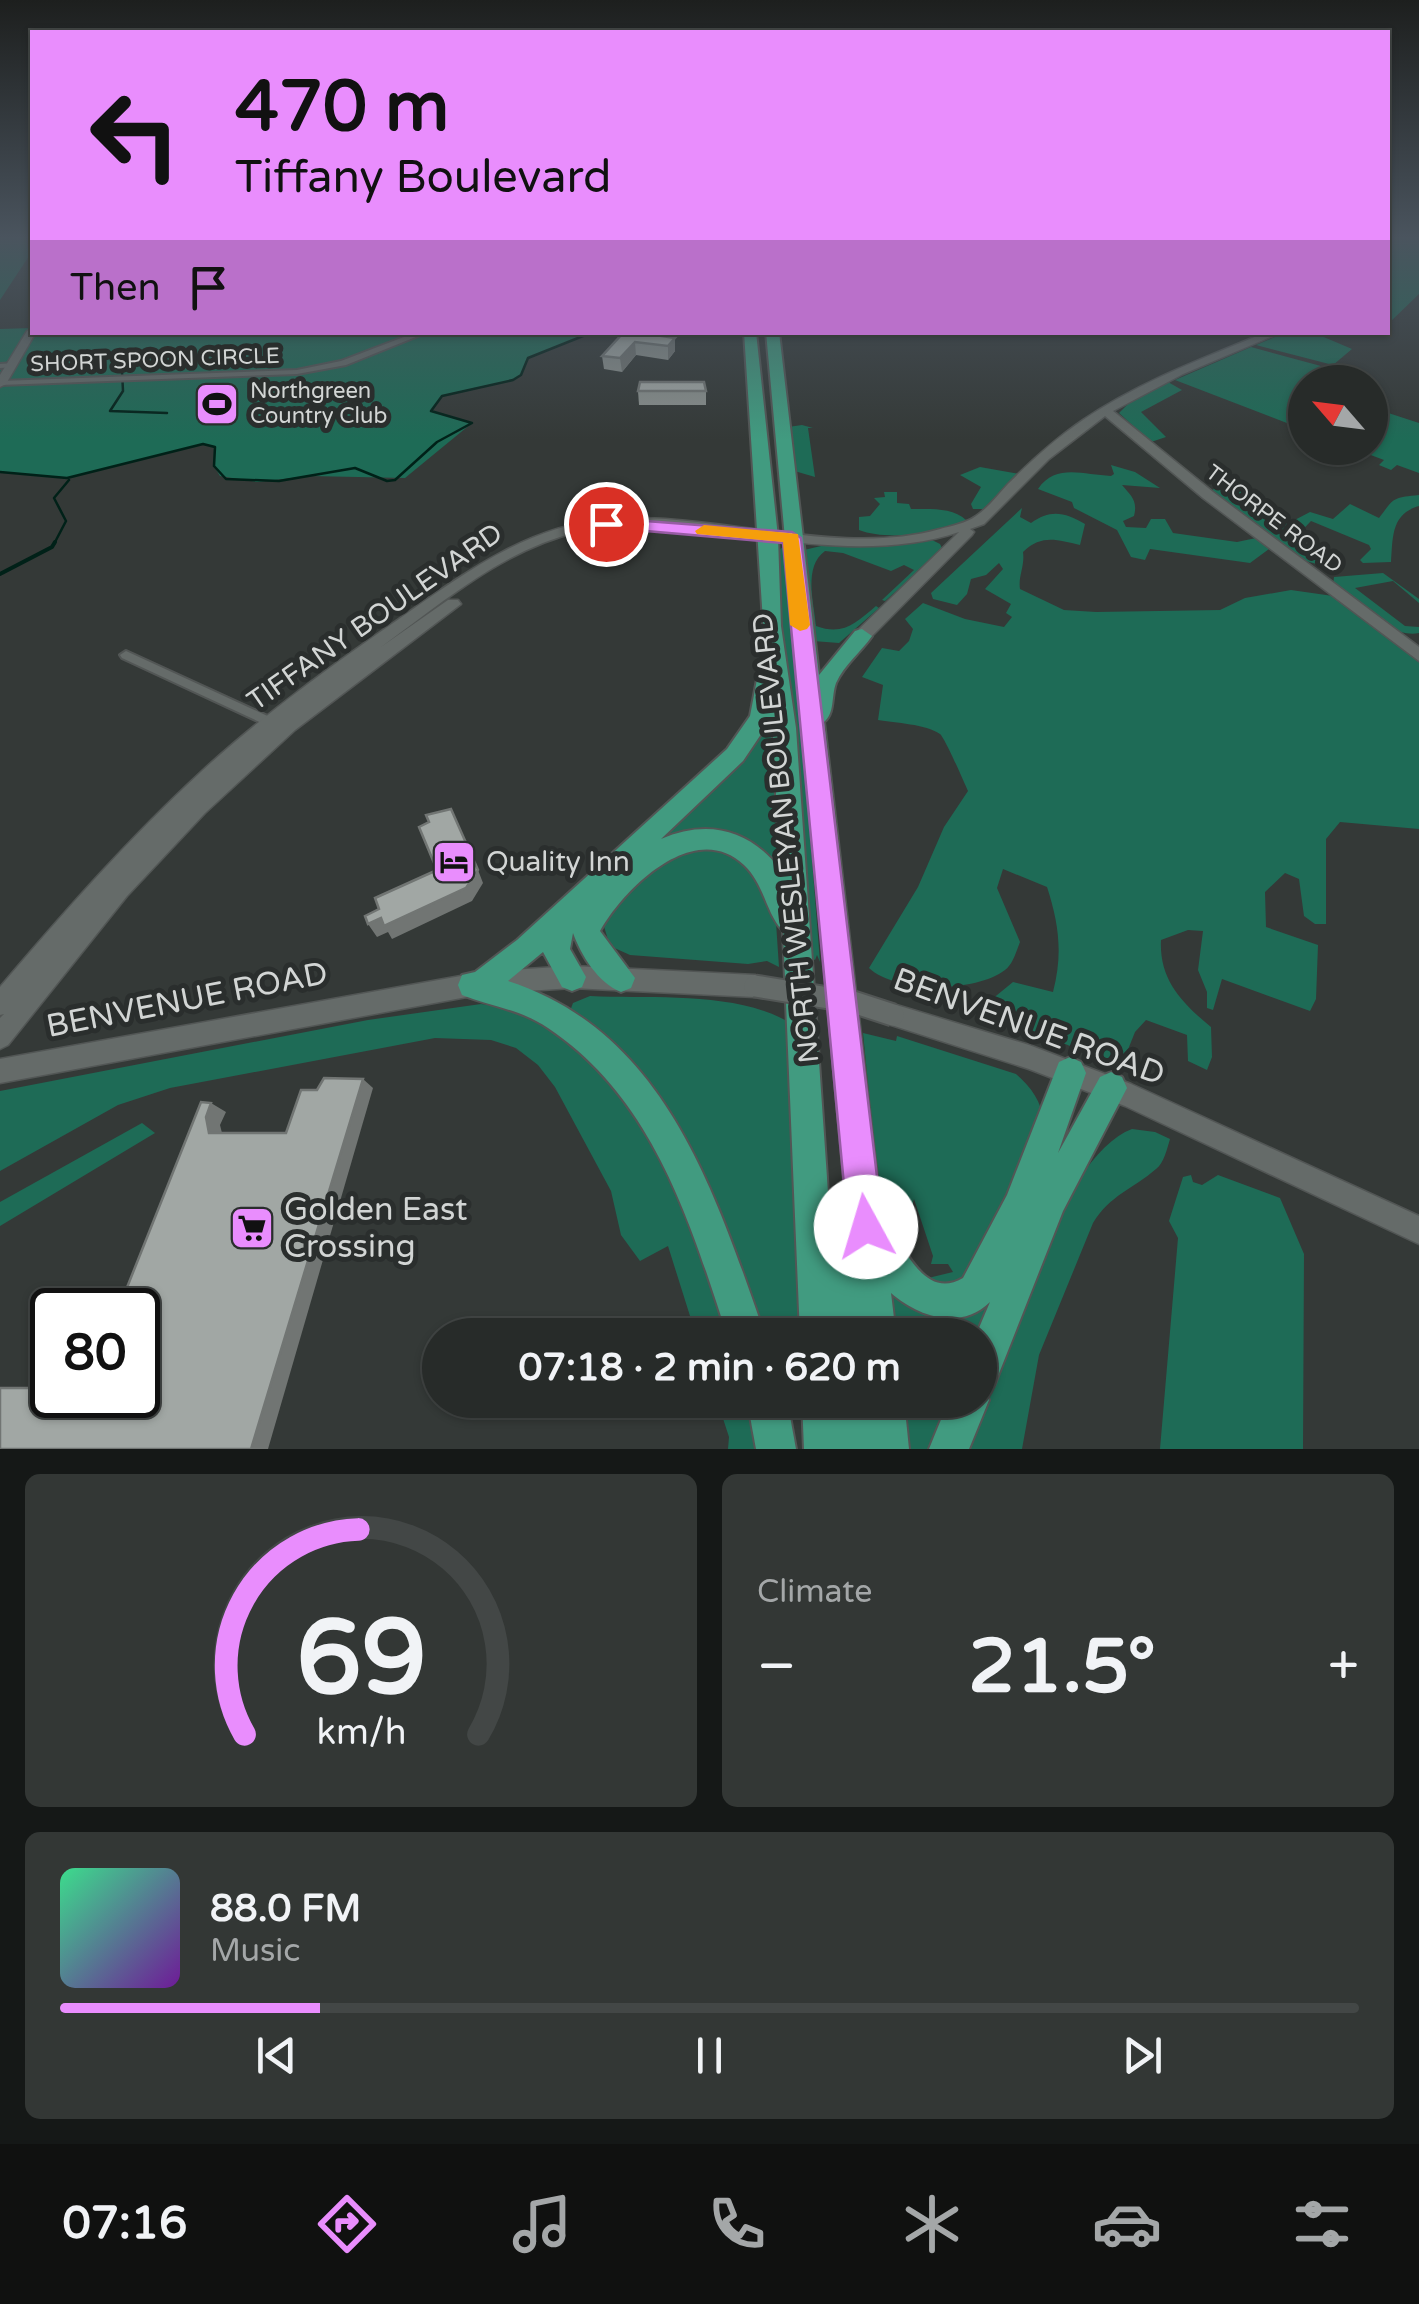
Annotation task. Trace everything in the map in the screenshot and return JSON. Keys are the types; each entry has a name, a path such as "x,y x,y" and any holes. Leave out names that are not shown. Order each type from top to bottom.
{"highway":[{"name":"NORTH WESLEYAN BOULEVARD","path":"750,335 755,408 780,537"},
{"name":"NORTH WESLEYAN BOULEVARD","path":"772,335 780,407 780,537 787,638 785,728 818,1318"},
{"path":"755,408 780,407"},
{"path":"478,984 526,949 749,738 767,701 787,638 825,651 862,636"},
{"path":"819,794 819,696 828,674 862,636"},
{"name":"NORTH WESLEYAN BOULEVARD","path":"787,638 819,794 875,1318"},
{"path":"621,978 591,945 586,931 590,920 652,854 689,838 724,840 759,861 771,876 798,942"},
{"path":"572,977 558,961 555,938 561,925 612,870"},
{"path":"478,984 532,1003 572,1026 606,1055 639,1093 685,1173 740,1318"},
{"path":"858,1155 870,1224 883,1257 906,1284 930,1298 957,1301 975,1293 1004,1240 1044,1150 1070,1072"},
{"path":"997,1330 1050,1201 1111,1088"},
{"path":"815,1246 828,1254 838,1272 844,1318"},
{"path":"771,1418 776,1449"},
{"path":"823,1418 824,1449"},
{"path":"857,1418 863,1449"},
{"path":"886,1418 889,1449"},
{"path":"950,1449 962,1418"}],"street":[{"path":"0,383 5,366 30,334"},
{"name":"SHORT SPOON CIRCLE","path":"0,383 297,372 343,363 417,335"},
{"path":"862,636 1073,432 1163,381 1270,335"},
{"name":"THORPE ROAD","path":"1107,412 1208,495 1419,655"},
{"path":"780,537 934,536 979,521"},
{"name":"TIFFANY BOULEVARD","path":"0,1004 147,836 270,722 503,557 540,538 579,527 630,523 780,537"},
{"name":"TIFFANY BOULEVARD","path":"0,1037 90,923 157,848 232,774 352,675 515,562 563,540 606,532 754,542 780,537"},
{"path":"126,655 270,722"},
{"name":"BENVENUE ROAD","path":"0,1071 478,984 572,977 755,986 853,1002 1070,1072 1419,1230"}],"green space":[{"path":"1390,306 1407,306 1390,322"},
{"name":"Northgreen Country Club","path":"30,328 30,335 588,335 528,358 521,375 513,380 442,396 431,411 472,423 405,478 310,476 257,482 220,476 214,466 215,447 203,444 67,478 0,472 0,329"},
{"path":"1279,335 1319,335 1352,349 1333,365 1256,345"},
{"path":"1251,347 1317,365 1288,365 1288,423 1175,380"},
{"path":"1168,382 1182,390 1141,412 1166,437 1151,442 1119,413"},
{"path":"1388,413 1419,423 1419,473 1397,465 1391,470 1379,465 1388,465"},
{"path":"788,427 813,428 808,428 815,477 791,470"},
{"path":"1111,465 1135,472 1160,488 1122,485 1135,506 1134,516 1123,521 1126,527 1146,528 1151,519 1165,519 1173,533 1237,542 1256,538 1269,549 1250,563 1150,549 1145,560 1131,557 1117,530 1074,508 1072,502 1038,489 1062,473 1111,476"},
{"path":"980,467 1019,474 983,509 973,509 971,504 981,487 960,475"},
{"path":"1229,482 1287,524 1310,512 1333,519 1350,504 1379,518 1399,498 1419,495 1419,506 1398,521 1391,562 1363,563 1360,560 1371,549 1369,545 1311,521 1290,543 1341,566 1323,565 1305,560 1271,541 1211,492 1217,485"},
{"path":"884,492 897,492 897,503 909,504 911,509 948,511 966,520 913,534 884,535 859,530 859,517 870,516 880,504 874,498 885,497"},
{"path":"1022,508 1020,517 1031,523 1058,514 1085,524 1080,545 1043,541 1023,552 1020,589 1064,610 1220,610 1245,598 1291,590 1333,596 1419,660 1419,829 1340,822 1326,839 1326,924 1315,924 1304,916 1299,879 1285,873 1265,892 1266,927 1318,945 1316,999 1310,1011 1222,979 1213,1010 1207,1008 1207,992 1198,970 1203,931 1188,930 1161,940 1164,967 1174,990 1211,1027 1212,1057 1207,1070 1188,1061 1187,1035 1146,1020 1135,1032 1121,1067 980,1009 1013,982 1053,992 1056,978 1058,939 1047,887 1003,869 997,888 1020,942 1005,970 975,983 936,987 897,982 869,968 918,887 944,827 968,791 940,734 919,726 878,720 883,685 862,677 882,648 899,651 909,641 913,629 905,619 923,603 965,619 1004,627 1012,617 1006,613 1011,604 985,589 1003,569 999,563 986,575 971,579 967,594 957,605 933,599 931,593"},
{"path":"932,540 943,550 885,601 882,600 914,570 904,565 891,571 843,553 825,551 812,575 816,626 842,629 876,606 879,608 839,643 813,641 804,550 838,542"},
{"path":"783,547 795,641 820,962 817,955 815,960 810,957 776,552"},
{"path":"1383,573 1419,599 1419,603 1393,581 1355,588 1405,626 1419,627 1419,633 1385,625 1333,585 1334,577"},
{"path":"770,714 777,745 788,893 701,831 669,837 661,830"},
{"path":"703,845 744,859 775,908 779,967 767,961 748,964 630,955 610,946 602,920 664,854"},
{"path":"590,996 717,1001 765,1011 787,1021 798,1318 747,1318 688,1163 570,1011 573,1003"},
{"path":"481,1004 505,1007 575,1034 657,1136 729,1318 691,1318 668,1246 640,1261 621,1235 611,1191 555,1087 538,1065 516,1048 491,1040 435,1038 170,1088 118,1105 0,1171 0,1091 368,1020"},
{"path":"863,1033 896,1041 897,1036 1016,1074 1038,1101 1044,1122 967,1278 946,1284 924,1279 953,1272 948,1264 931,1264 933,1256 914,1199 908,1221 900,1221 906,1253 887,1233 881,1214"},
{"path":"142,1123 155,1133 0,1226 0,1202"},
{"path":"1132,1129 1170,1139 1159,1166 1114,1199 1093,1223 1039,1355 1022,1449 964,1449 975,1418 997,1418 997,1358 1010,1322 1054,1222 1105,1147"},
{"path":"1191,1175 1193,1182 1202,1185 1218,1175 1280,1198 1304,1254 1303,1449 1160,1449 1178,1238 1169,1221 1183,1177"},
{"path":"901,1292 926,1306 963,1316 986,1306 996,1293 986,1318 887,1318 888,1302"},
{"path":"723,1418 757,1418 763,1449 728,1449"},
{"path":"896,1418 948,1418 935,1449 900,1449"}],"building":[{"path":"621,335 675,338 668,346 635,342 620,358 602,356"},
{"path":"640,382 704,382 706,391 638,391"},
{"name":"Quality Inn","path":"451,809 478,870 466,888 384,926 381,918 368,924 365,916 379,909 375,898 437,870 419,827 429,822 426,815"},
{"name":"Golden East Crossing","path":"324,1078 363,1079 251,1449 0,1449 0,1388 30,1388 30,1418 160,1418 160,1288 127,1288 201,1102 211,1103 206,1117 209,1133 286,1133 301,1090 317,1090"}],"waterway":[{"path":"0,472 67,478 203,444 215,447 214,466 226,479 279,481 355,468 387,481 395,480 437,442 472,423 431,411 442,396 513,380 521,375 528,358 586,335"},
{"path":"122,371 123,391 110,411 167,413"},
{"path":"54,544 66,521 54,498 69,480"},
{"path":"0,574 55,542"}],"slow traffic":[{"path":"704,531 792,538 800,625"}],"place":[{"name":"Northgreen Country Club","path":"217,404"},
{"name":"Quality Inn","path":"454,862"},
{"name":"Golden East Crossing","path":"252,1228"}],"route":[{"path":"606,524 792,538 866,1227"}]}
